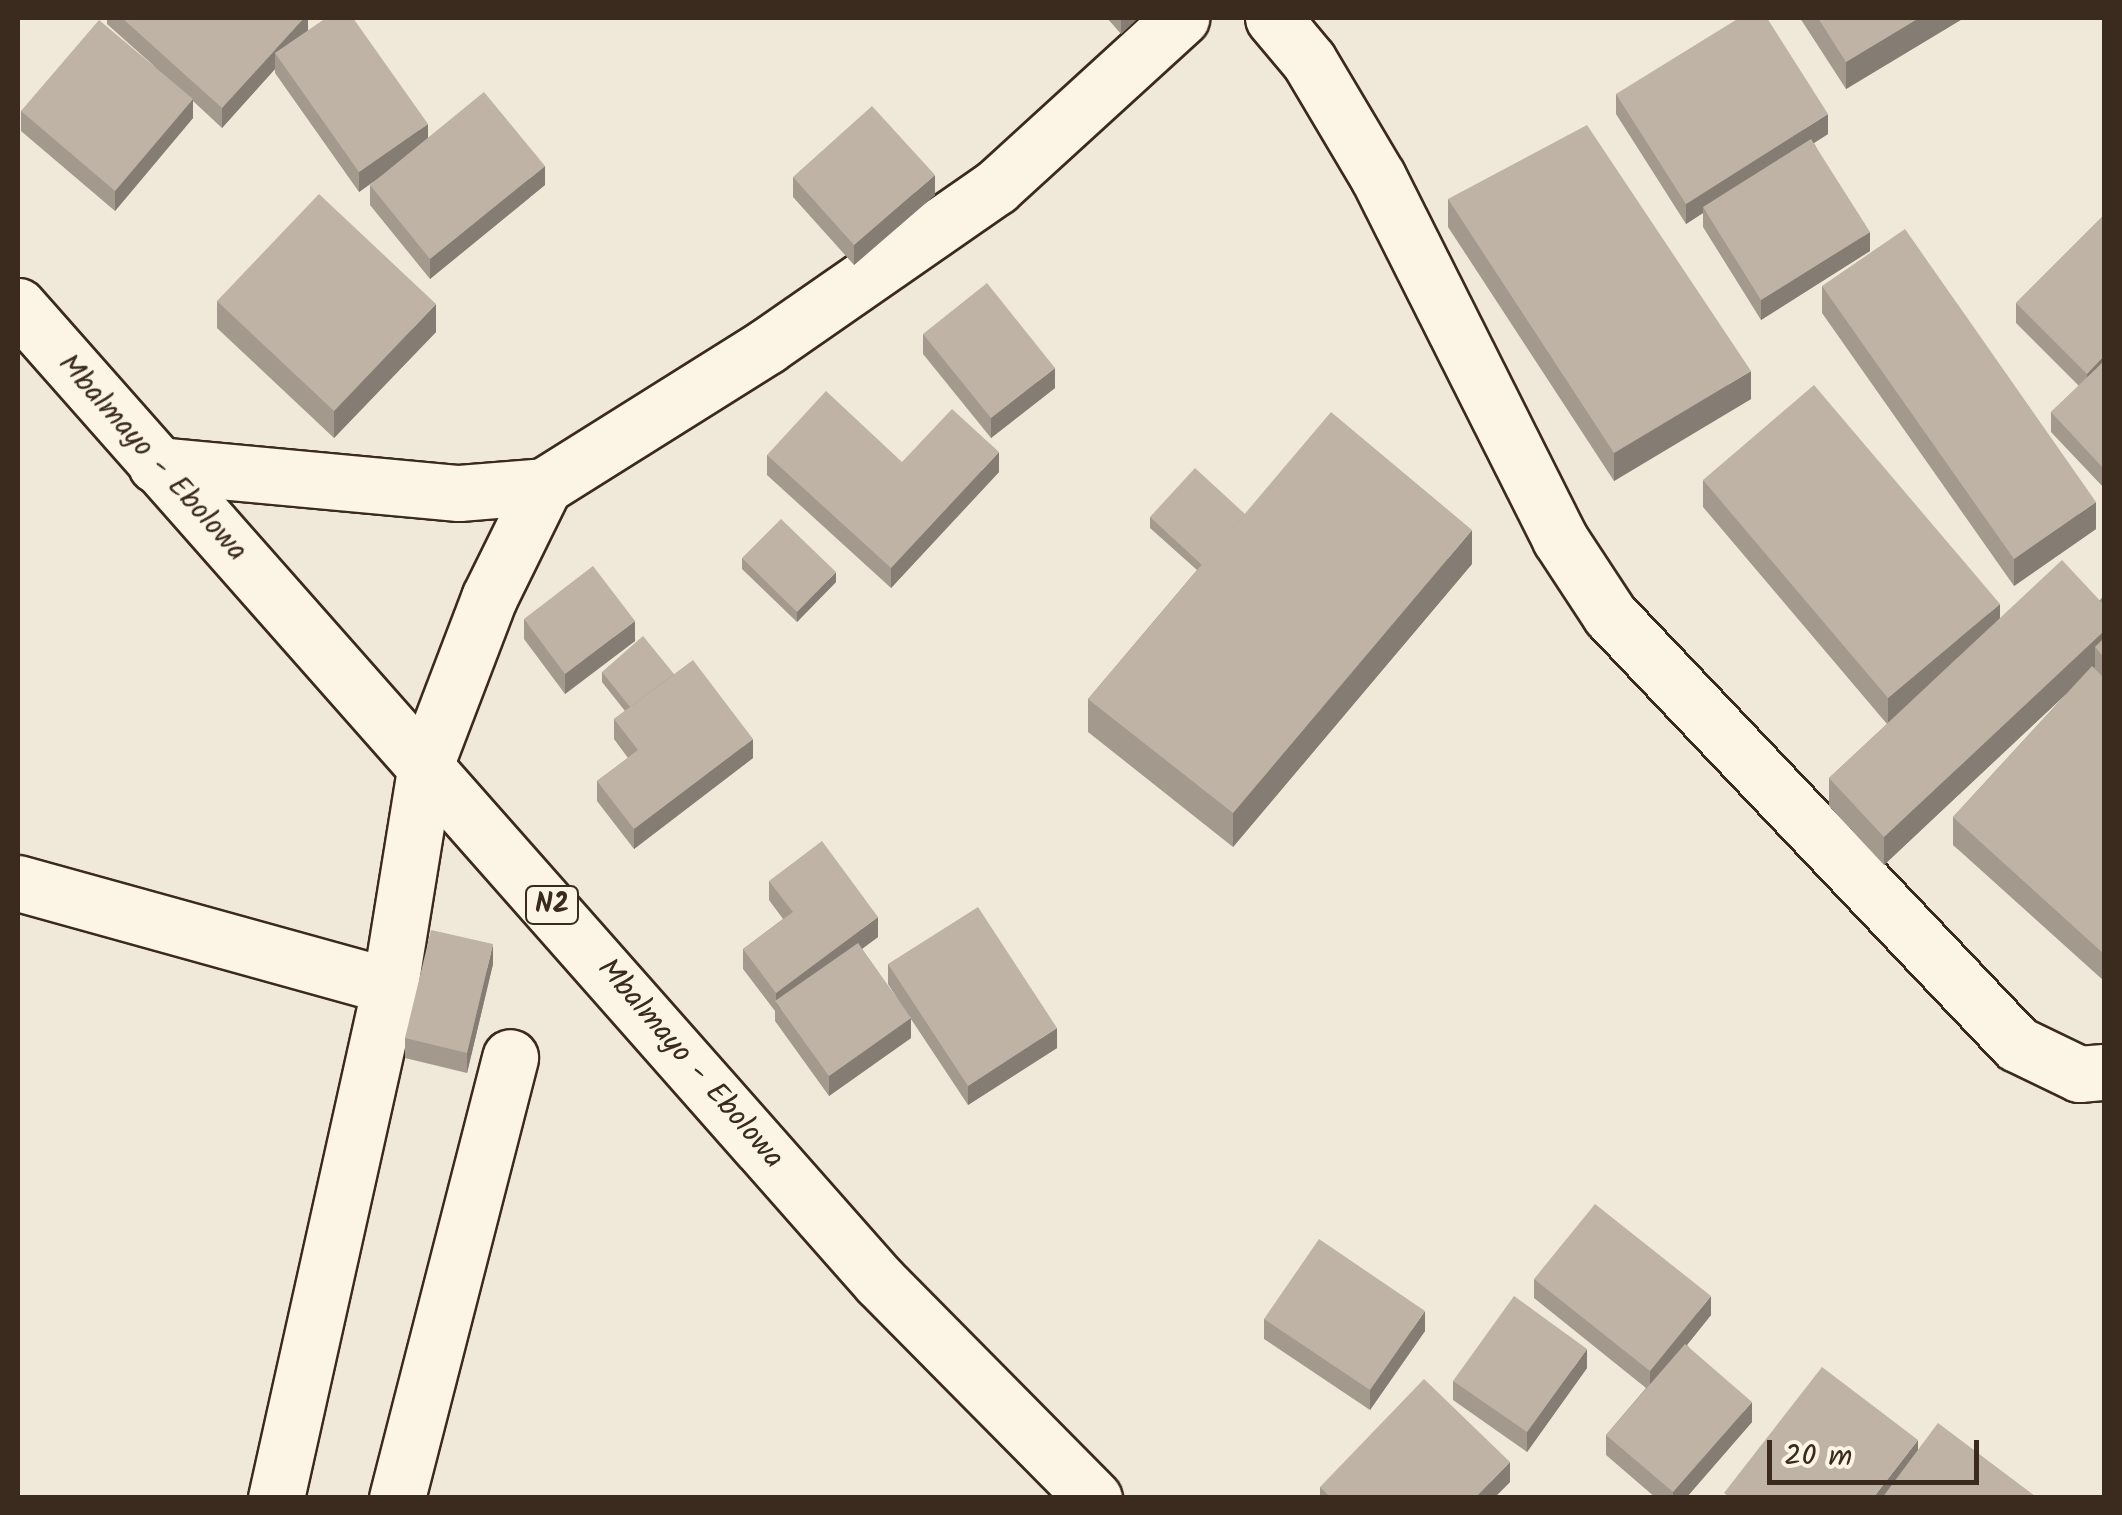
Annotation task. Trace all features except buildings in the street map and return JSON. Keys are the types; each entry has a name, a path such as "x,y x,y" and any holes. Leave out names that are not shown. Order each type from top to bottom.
{"main road":[{"path":"156,465 458,494 544,486 767,346 996,187 1180,18"},
{"path":"1272,18 1309,62 1378,177 1560,539 1610,614 2017,1044 2078,1074 2104,1072"},
{"name":"Mbalmayo - Ebolowa","path":"18,306 426,763 880,1282 1094,1498"},
{"path":"276,1498 390,986 426,763 489,598 544,486"},
{"path":"18,883 390,986"},
{"path":"397,1498 510,1058"}]}
